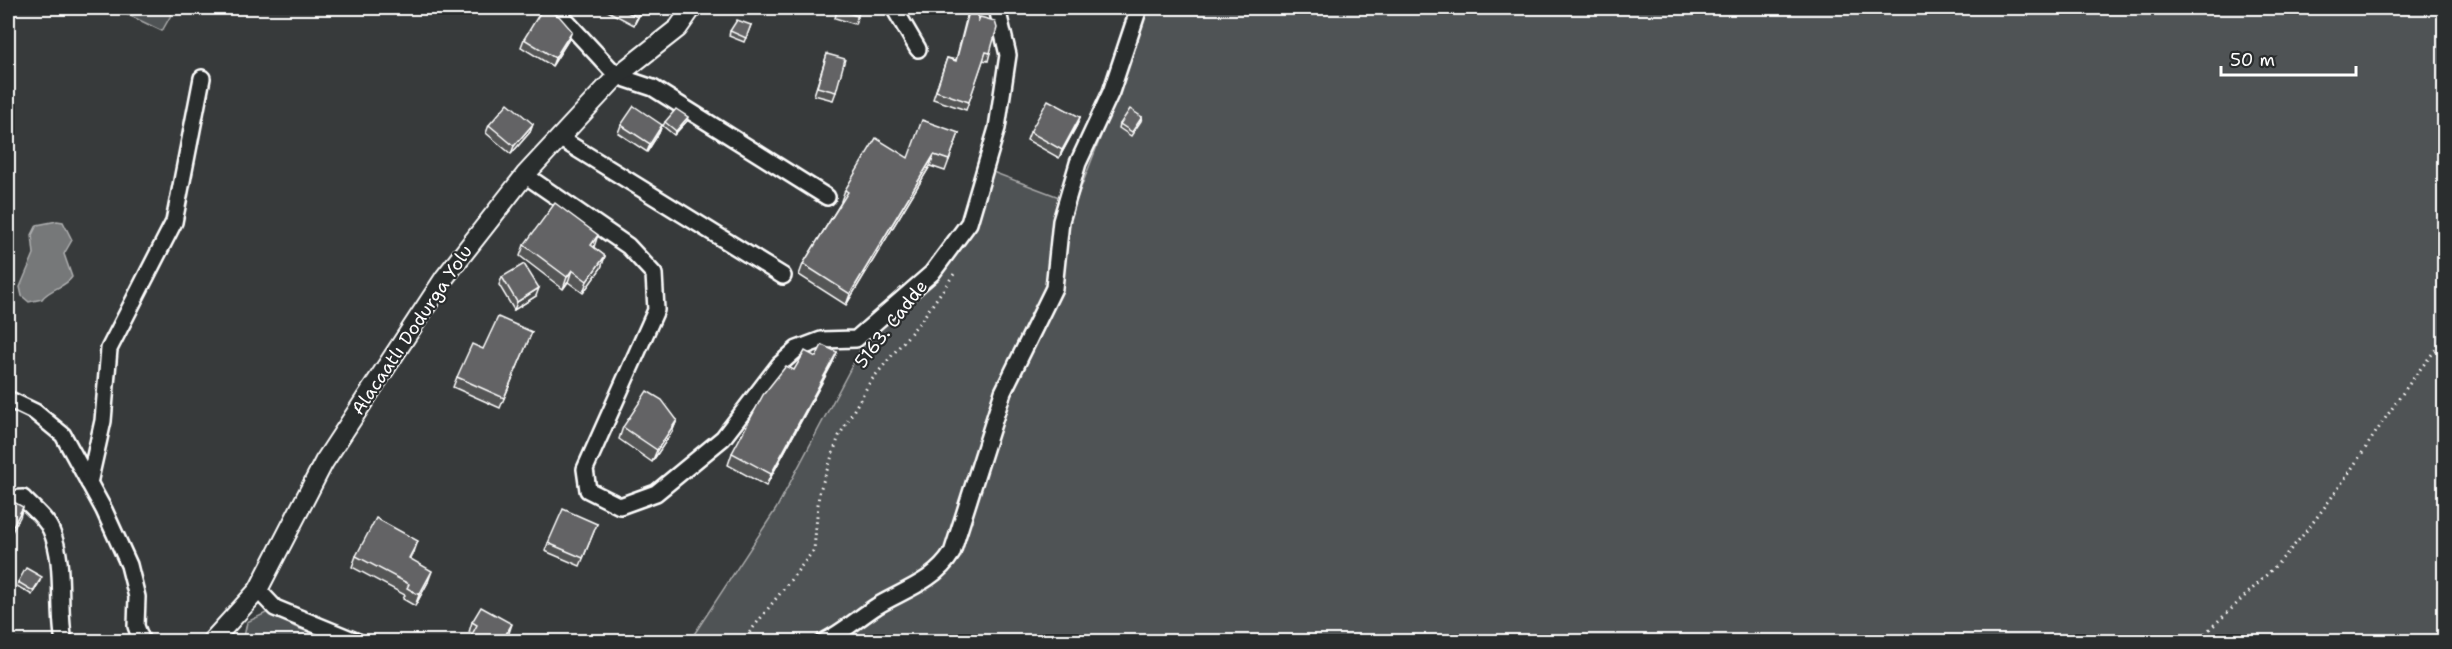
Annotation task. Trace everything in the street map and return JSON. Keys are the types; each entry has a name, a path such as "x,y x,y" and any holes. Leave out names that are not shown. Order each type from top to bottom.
{"street":[{"path":"554,8 617,76 653,88 827,197"},
{"name":"Alacaatlı Dodurga Yolu","path":"218,638 258,590 324,462 445,277 525,175 561,139 617,76 678,28 692,8"},
{"path":"894,8 918,49"},
{"path":"525,175 628,246 654,274 656,310 585,469 588,490 620,506 656,493 723,438 779,365 797,349 821,340 856,339 876,324 908,292 933,273 969,223 997,128 1008,55 997,8"},
{"path":"823,642 843,633 876,607 925,580 944,566 952,553 1003,392 1054,288 1061,221 1078,163 1111,92 1140,8"},
{"path":"89,483 102,421 109,349 174,222 202,78"},
{"path":"561,139 783,276"},
{"path":"8,399 35,412 63,435 129,566 137,597 136,626 142,642"},
{"path":"8,499 23,498 50,528 61,564 59,616 64,642"},
{"path":"258,590 275,608 358,642"}],"path":[{"name":"5163. Cadde","path":"742,642 814,550 819,493 839,436 870,382 923,318 956,269"},
{"path":"2196,642 2264,578 2314,521 2418,369 2445,340"}],"shaded area":[{"path":"114,8 175,8 162,31"},
{"path":"1145,8 2444,8 2444,641 689,642 776,509 863,345 947,266 990,171 1075,203 1113,105"},
{"path":"63,222 72,240 64,254 72,277 42,299 29,302 22,296 20,287 34,254 32,235 37,225"},
{"path":"268,612 295,627 332,641 243,642 247,622"}],"building":[{"path":"543,8 559,16 572,31 555,58 524,39"},
{"path":"620,8 642,8 637,17"},
{"path":"839,8 860,8 858,16 838,10"},
{"path":"970,8 978,8 978,22 980,17 995,21 997,28 990,53 986,52 969,102 936,91 947,58 956,61"},
{"path":"737,20 751,25 746,38 730,31"},
{"path":"827,54 845,59 836,92 817,87"},
{"path":"1048,100 1080,117 1062,150 1030,132"},
{"path":"508,103 533,124 514,146 489,125"},
{"path":"634,106 662,125 650,144 621,125"},
{"path":"676,109 688,117 676,131 665,122"},
{"path":"1130,109 1142,117 1132,132 1120,124"},
{"path":"922,120 959,133 949,160 934,155 850,294 803,264 848,192 845,190 876,138 908,158"},
{"path":"555,203 598,235 591,245 605,256 587,281 572,270 567,277 524,245"},
{"path":"524,264 539,288 517,302 502,277"},
{"path":"498,317 532,332 504,398 457,377 472,344 483,349"},
{"path":"822,345 837,352 771,474 732,453 763,395 786,366 794,370 805,351 816,357"},
{"path":"647,391 662,400 677,420 657,450 623,427"},
{"path":"8,499 23,507 8,535"},
{"path":"563,509 597,524 583,558 548,543"},
{"path":"376,518 418,541 409,558 432,571 419,595 407,588 409,584 356,556"},
{"path":"26,568 42,577 33,591 18,582"},
{"path":"481,607 512,624 503,639 507,642 468,642 477,625 472,622"}]}
